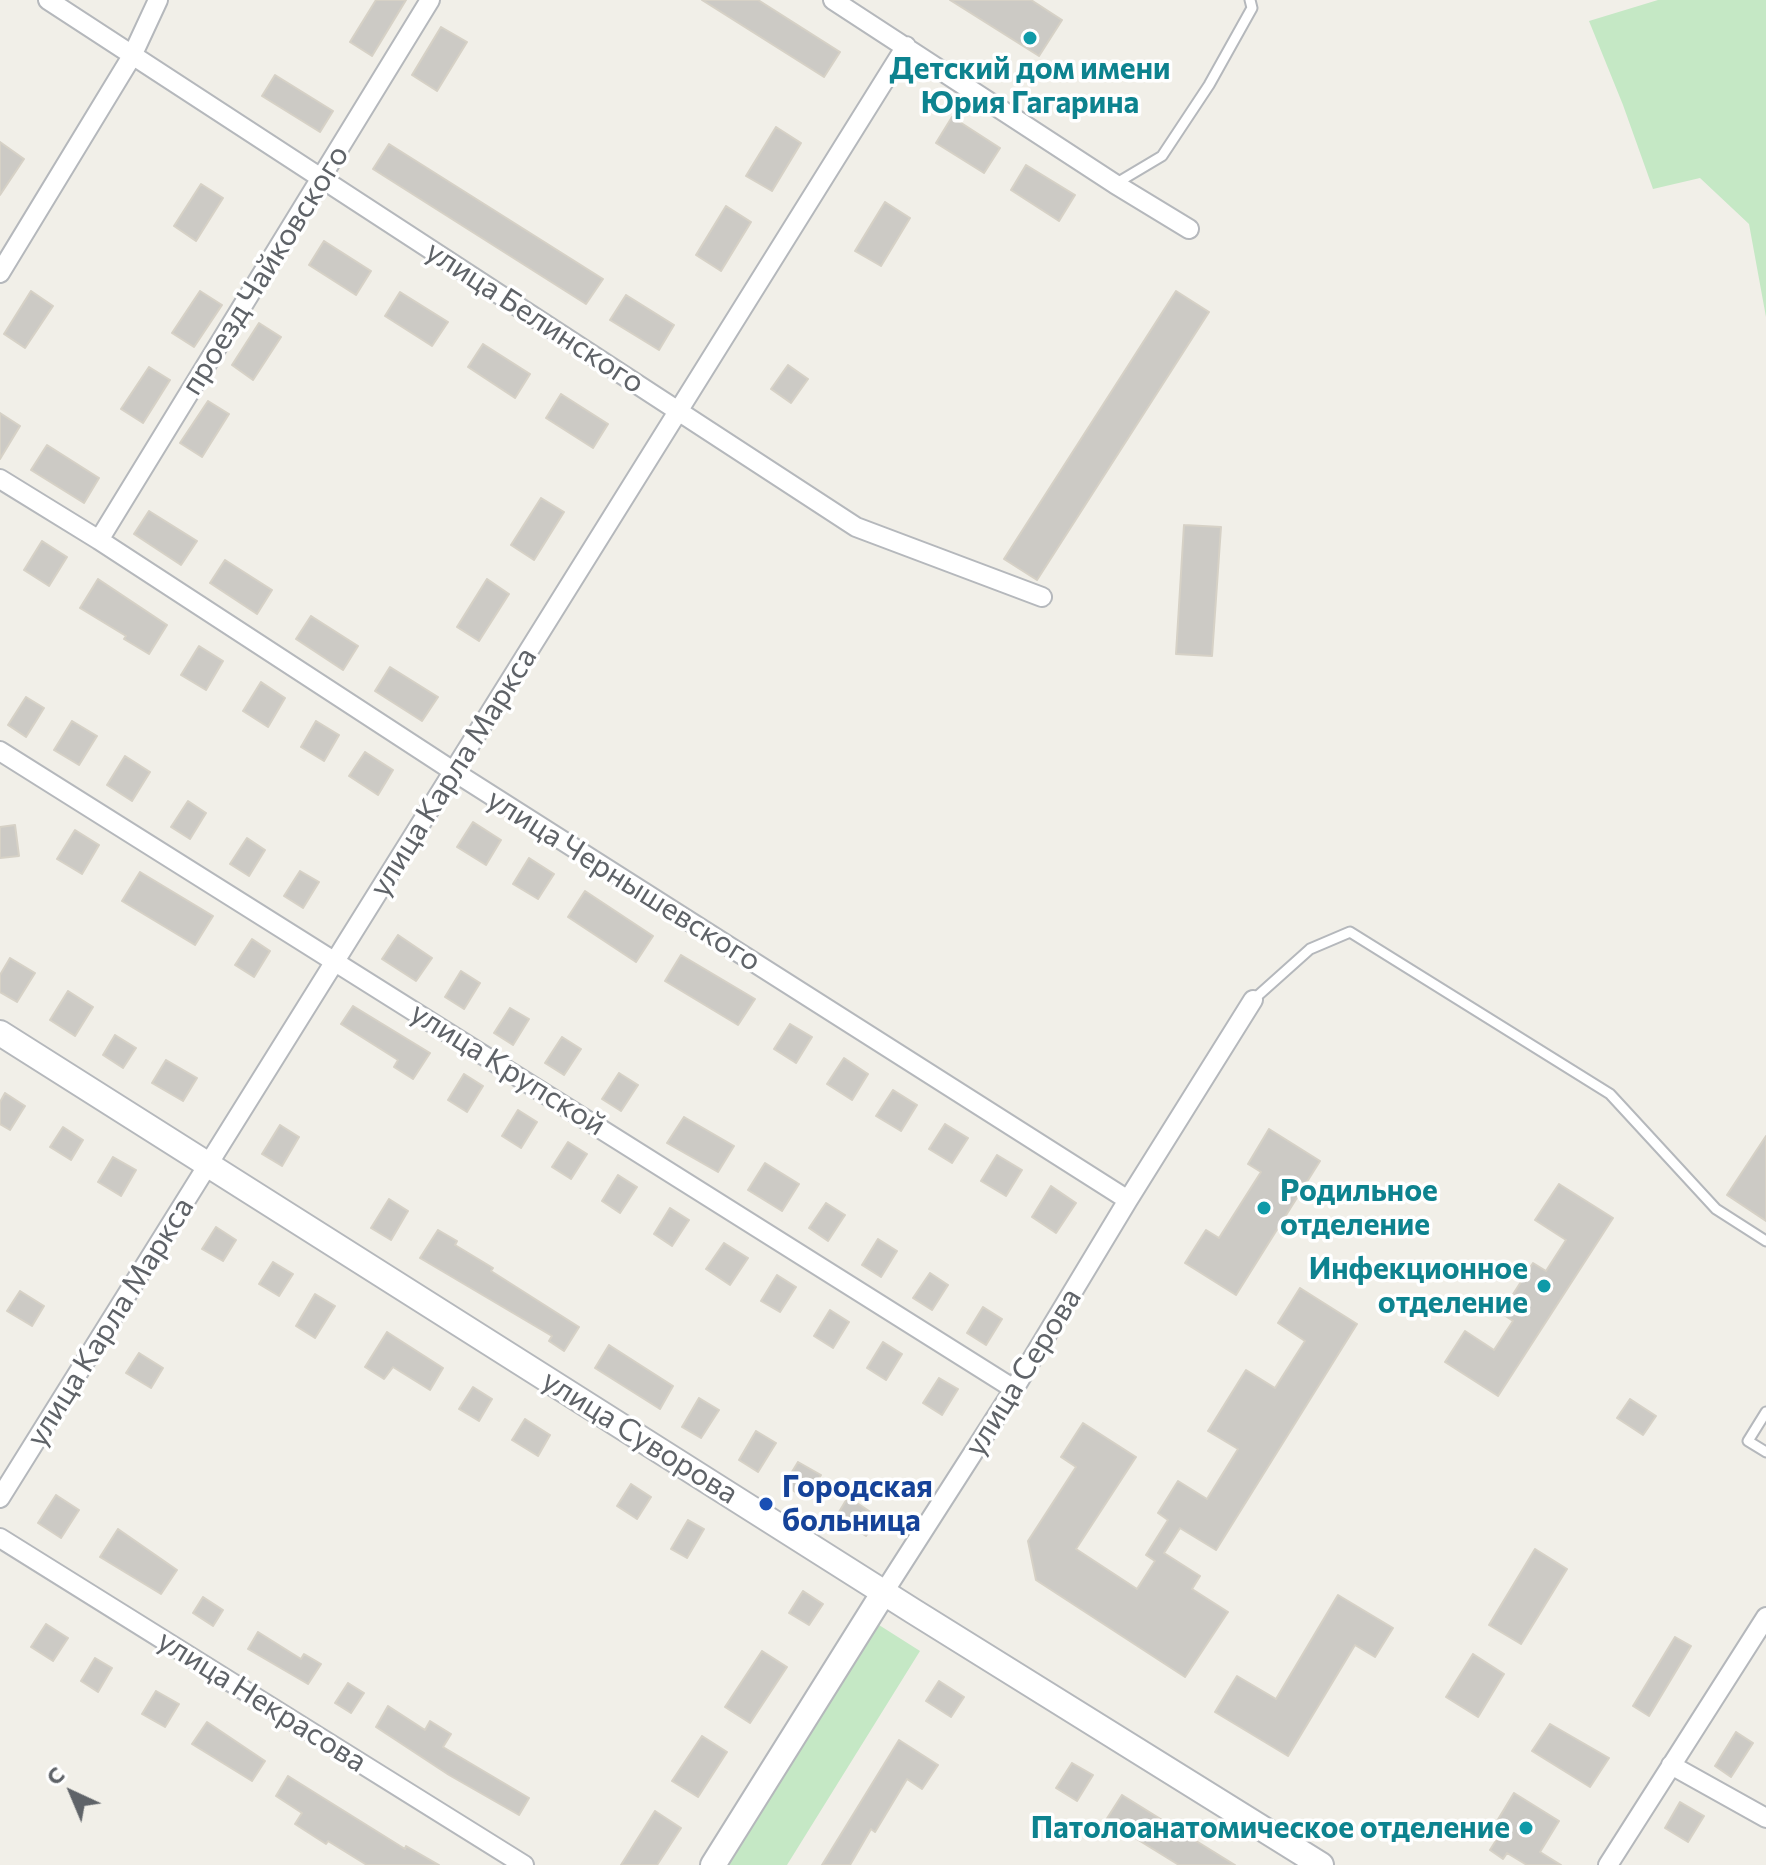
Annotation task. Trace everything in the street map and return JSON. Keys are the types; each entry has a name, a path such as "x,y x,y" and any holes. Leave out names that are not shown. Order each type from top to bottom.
{"street":[{"name":"улица Белинского","path":"48,0 856,527 1042,597"},
{"path":"0,273 132,56 158,0"},
{"name":"проезд Чайковского","path":"99,540 430,0"},
{"path":"833,0 1189,229"},
{"name":"улица Карла Маркса","path":"0,1498 906,46"},
{"name":"улица Чернышевского","path":"0,479 1128,1200"},
{"name":"улица Крупской","path":"0,751 1014,1389"},
{"name":"улица Серова","path":"713,1865 1014,1389 1253,1000"},
{"name":"улица Суворова","path":"0,1033 1321,1865"},
{"name":"улица Некрасова","path":"0,1538 524,1865"},
{"path":"1608,1865 1766,1617"},
{"path":"1671,1765 1766,1818"}],"lane":[{"path":"1115,184 1162,156 1209,85 1252,8 1250,0"},
{"path":"1253,1000 1310,949 1350,932 1610,1094 1716,1209 1766,1241"},
{"path":"1766,1412 1748,1441 1766,1452"}],"green space":[{"path":"1658,0 1766,0 1766,317 1749,224 1700,178 1653,189 1589,21"},
{"path":"879,1625 920,1651 787,1865 728,1865"}],"building":[{"path":"376,0 406,0 372,56 350,42"},
{"path":"702,0 758,0 840,52 824,77"},
{"name":"Детский дом имени Юрия Гагарина","path":"950,0 1031,0 1062,20 1039,56"},
{"path":"441,27 467,42 437,91 412,75"},
{"path":"275,75 333,111 320,132 262,96"},
{"path":"952,117 1000,148 984,173 936,143"},
{"path":"776,127 801,143 772,191 746,176"},
{"path":"0,142 24,159 0,195"},
{"path":"389,144 603,279 586,304 373,169"},
{"path":"1026,165 1075,195 1059,221 1011,190"},
{"path":"201,184 223,198 196,241 174,226"},
{"path":"885,202 910,218 881,266 855,251"},
{"path":"726,206 751,222 721,271 696,255"},
{"path":"324,241 371,271 356,295 309,265"},
{"path":"31,291 53,306 25,348 4,334"},
{"path":"200,291 222,305 194,347 172,333"},
{"path":"1176,291 1209,312 1037,580 1004,559"},
{"path":"400,292 448,322 432,346 385,316"},
{"path":"626,295 674,325 659,350 610,320"},
{"path":"259,323 281,337 253,380 232,365"},
{"path":"483,344 530,374 515,398 468,367"},
{"path":"788,365 808,379 791,403 771,389"},
{"path":"149,367 170,380 143,423 121,409"},
{"path":"561,394 608,424 593,448 546,418"},
{"path":"208,401 229,414 202,457 180,443"},
{"path":"0,413 20,426 0,459"},
{"path":"47,445 99,478 84,503 31,470"},
{"path":"541,498 564,512 534,560 511,545"},
{"path":"149,511 197,541 181,565 134,534"},
{"path":"1184,525 1221,527 1212,656 1176,654"},
{"path":"42,541 67,557 49,586 24,570"},
{"path":"225,560 272,590 257,614 210,583"},
{"path":"98,579 167,625 149,654 80,608"},
{"path":"487,579 509,594 479,641 457,627"},
{"path":"311,616 358,646 343,670 296,639"},
{"path":"199,646 223,661 206,690 181,675"},
{"path":"390,667 438,697 422,721 375,691"},
{"path":"261,682 285,698 268,727 243,711"},
{"path":"26,697 44,708 26,737 8,725"},
{"path":"72,721 97,736 79,765 54,750"},
{"path":"316,721 339,735 324,761 301,747"},
{"path":"365,752 393,770 378,795 349,776"},
{"path":"125,756 150,772 132,801 107,785"},
{"path":"188,801 206,813 190,839 171,827"},
{"path":"473,822 501,840 486,865 457,847"},
{"path":"15,825 19,856 0,858 0,827"},
{"path":"75,830 99,845 82,874 57,859"},
{"path":"247,838 265,850 249,876 230,864"},
{"path":"529,858 554,874 538,899 513,884"},
{"path":"300,871 319,882 303,908 284,896"},
{"path":"140,872 213,916 195,945 122,901"},
{"path":"585,891 653,936 636,962 568,917"},
{"path":"398,935 432,958 416,981 382,959"},
{"path":"252,939 270,951 254,977 235,965"},
{"path":"681,955 755,999 738,1025 665,981"},
{"path":"10,958 35,973 17,1002 0,992 0,975"},
{"path":"461,971 480,983 464,1009 445,997"},
{"path":"68,991 93,1007 75,1036 50,1020"},
{"path":"353,1006 430,1053 413,1079 394,1067 398,1060 341,1024"},
{"path":"510,1008 529,1019 513,1045 494,1033"},
{"path":"790,1024 812,1037 796,1063 774,1049"},
{"path":"115,1035 136,1048 123,1068 103,1055"},
{"path":"562,1037 581,1049 564,1075 545,1063"},
{"path":"844,1058 868,1074 852,1100 827,1084"},
{"path":"166,1060 197,1078 183,1101 152,1083"},
{"path":"619,1073 638,1085 621,1111 602,1099"},
{"path":"464,1074 483,1086 467,1112 448,1100"},
{"path":"893,1090 917,1105 901,1131 876,1116"},
{"path":"5,1093 25,1106 10,1130 0,1124 0,1102"},
{"path":"518,1110 537,1122 521,1148 502,1136"},
{"path":"684,1117 734,1146 718,1172 667,1143"},
{"path":"945,1124 968,1138 952,1163 929,1149"},
{"path":"280,1125 299,1137 282,1166 262,1154"},
{"path":"63,1127 83,1140 71,1160 50,1147"},
{"name":"Родильное отделение","path":"1269,1129 1320,1161 1236,1295 1185,1263 1206,1230 1219,1238 1261,1172 1248,1164"},
{"path":"1766,1136 1766,1221 1727,1195"},
{"path":"568,1142 587,1154 571,1179 552,1167"},
{"path":"997,1155 1022,1170 1006,1196 981,1181"},
{"path":"113,1157 136,1170 121,1196 98,1182"},
{"path":"765,1163 799,1184 782,1211 748,1190"},
{"path":"618,1175 637,1187 620,1213 602,1201"},
{"name":"Инфекционное отделение","path":"1559,1184 1613,1218 1498,1396 1445,1362 1465,1331 1494,1350 1513,1321 1501,1313 1533,1263 1546,1271 1566,1240 1535,1220"},
{"path":"1051,1186 1076,1203 1056,1233 1032,1217"},
{"path":"389,1199 408,1211 391,1240 371,1228"},
{"path":"826,1203 845,1215 828,1241 809,1228"},
{"path":"670,1208 689,1220 672,1246 654,1234"},
{"path":"216,1227 236,1240 223,1261 202,1249"},
{"path":"438,1230 457,1241 455,1245 493,1268 491,1271 579,1327 564,1351 549,1341 552,1336 420,1258"},
{"path":"878,1239 897,1251 881,1277 862,1265"},
{"path":"724,1243 748,1258 730,1285 706,1269"},
{"path":"273,1262 293,1274 279,1296 259,1284"},
{"path":"930,1273 948,1285 932,1310 913,1298"},
{"path":"777,1275 796,1287 780,1312 761,1301"},
{"path":"1300,1288 1357,1324 1216,1550 1180,1528 1164,1553 1200,1576 1192,1589 1228,1612 1185,1677 1036,1580 1028,1541 1076,1467 1061,1457 1083,1423 1136,1457 1076,1549 1137,1589 1155,1561 1146,1555 1168,1520 1158,1513 1178,1481 1207,1499 1238,1449 1208,1431 1246,1370 1275,1388 1305,1341 1278,1323"},
{"path":"20,1291 44,1306 32,1326 7,1311"},
{"path":"315,1294 335,1306 315,1338 296,1326"},
{"path":"983,1307 1002,1319 986,1345 967,1333"},
{"path":"830,1310 849,1322 833,1348 814,1336"},
{"path":"387,1332 443,1368 430,1390 393,1367 384,1379 365,1367"},
{"path":"883,1342 902,1354 886,1380 867,1368"},
{"path":"609,1345 673,1386 660,1409 595,1368"},
{"path":"139,1353 163,1368 151,1388 126,1373"},
{"path":"939,1378 958,1389 942,1415 923,1403"},
{"path":"473,1387 492,1399 479,1421 459,1409"},
{"path":"699,1398 719,1410 701,1438 682,1427"},
{"path":"1630,1399 1656,1416 1643,1435 1617,1418"},
{"path":"525,1419 550,1435 538,1456 512,1440"},
{"path":"756,1431 776,1443 758,1472 739,1460"},
{"path":"798,1462 821,1475 807,1499 784,1485"},
{"path":"631,1484 651,1497 637,1519 617,1506"},
{"path":"56,1495 79,1510 61,1538 38,1523"},
{"path":"848,1497 878,1517 866,1536 836,1517"},
{"path":"688,1520 704,1529 687,1558 671,1549"},
{"path":"118,1529 177,1570 161,1594 100,1557"},
{"path":"1535,1549 1567,1569 1521,1644 1489,1625"},
{"path":"803,1591 823,1604 809,1625 789,1613"},
{"path":"1338,1595 1393,1628 1375,1657 1355,1645 1288,1756 1215,1712 1237,1676 1276,1699"},
{"path":"203,1597 223,1610 213,1626 193,1613"},
{"path":"46,1624 68,1638 53,1661 31,1647"},
{"path":"258,1632 301,1659 304,1654 321,1664 308,1684 248,1649"},
{"path":"1675,1637 1691,1646 1649,1716 1633,1706"},
{"path":"762,1651 787,1667 750,1723 725,1707"},
{"path":"1473,1654 1504,1674 1478,1717 1446,1697"},
{"path":"95,1658 112,1668 98,1692 81,1681"},
{"path":"939,1681 964,1697 951,1717 926,1701"},
{"path":"348,1683 364,1693 351,1713 335,1703"},
{"path":"156,1691 179,1704 165,1727 142,1714"},
{"path":"388,1706 425,1730 430,1721 451,1734 443,1747 529,1798 519,1815 449,1775 376,1727"},
{"path":"207,1722 265,1761 252,1781 192,1744"},
{"path":"1550,1724 1609,1758 1590,1787 1532,1751"},
{"path":"1736,1732 1753,1743 1731,1777 1715,1766"},
{"path":"702,1736 727,1752 698,1797 672,1781"},
{"path":"899,1740 938,1765 922,1789 907,1779 875,1832 871,1829 850,1865 822,1865"},
{"path":"1072,1763 1093,1775 1077,1801 1056,1788"},
{"path":"288,1776 405,1849 406,1846 439,1865 367,1865 328,1841 326,1844 295,1824 302,1813 276,1796"},
{"name":"Патолоанатомическое отделение","path":"1514,1793 1559,1821 1540,1852 1561,1865 1527,1865 1507,1853 1503,1859 1490,1850 1502,1831 1494,1826"},
{"path":"1122,1795 1235,1865 1179,1865 1106,1820"},
{"path":"1680,1802 1704,1816 1688,1842 1665,1828"},
{"path":"655,1811 681,1828 657,1865 621,1865"}],"place":[{"name":"Детский дом имени Юрия Гагарина","path":"1030,38"},
{"name":"Родильное отделение","path":"1264,1208"},
{"name":"Инфекционное отделение","path":"1544,1286"},
{"name":"Городская больница","path":"766,1504"},
{"name":"Патолоанатомическое отделение","path":"1526,1828"}]}
